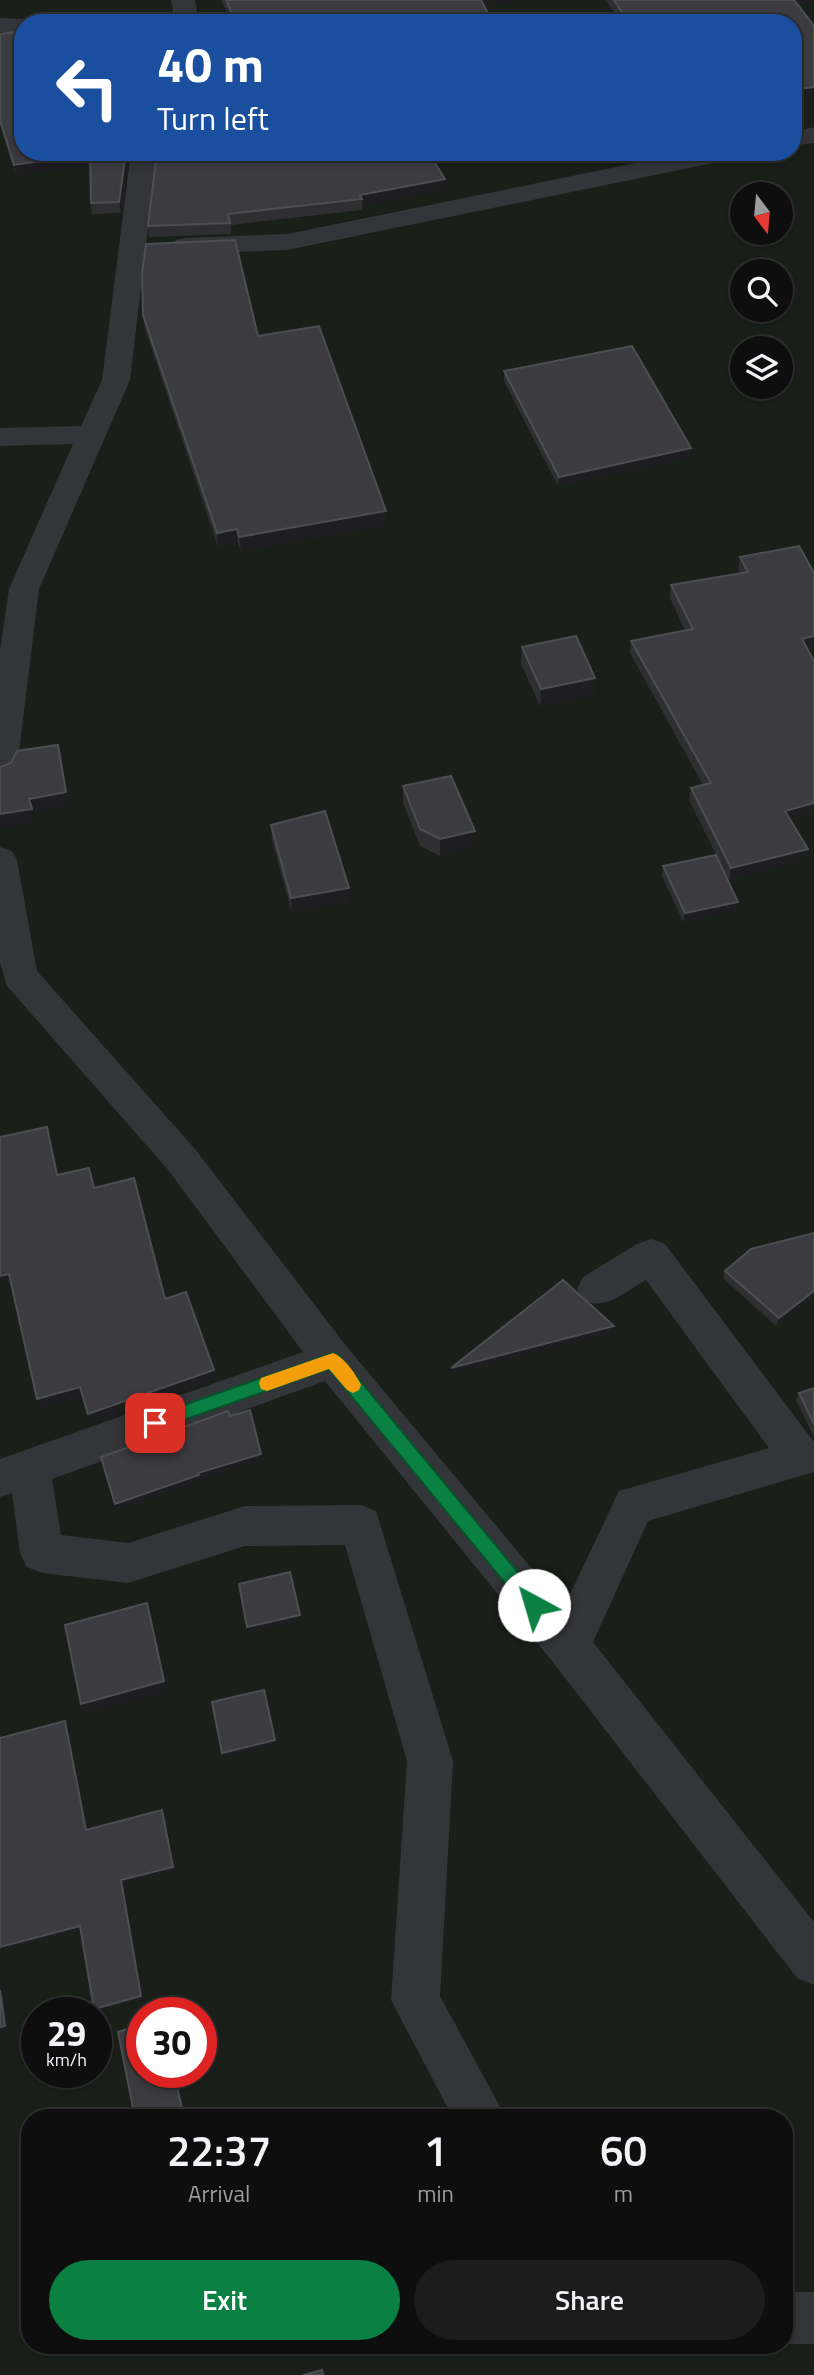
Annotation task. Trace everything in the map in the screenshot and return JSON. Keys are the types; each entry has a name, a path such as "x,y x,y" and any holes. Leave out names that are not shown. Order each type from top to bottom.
{"street":[{"path":"0,768 24,589 116,380 143,161"},
{"path":"134,248 287,242 684,161"},
{"path":"0,437 92,435"},
{"path":"0,860 20,976 182,1160 333,1360 568,1646 814,1961"},
{"path":"568,1646 634,1505 801,1458 651,1256 597,1289"},
{"path":"333,1360 14,1472 42,1553 128,1563 245,1526 361,1525 430,1761 415,2000 476,2109"},
{"path":"793,2318 814,2318"}],"shaded area":[{"path":"0,0 814,0 814,2375 0,2375"}],"building":[{"path":"226,0 481,0 488,14 232,14"},
{"path":"614,0 794,0 814,26 814,87 802,89 802,14 623,14"},
{"path":"14,32 14,161 42,161 14,165 0,120 0,34"},
{"path":"90,161 125,161 119,202 91,203"},
{"path":"156,161 434,161 445,179 360,195 362,199 228,214 230,223 148,226"},
{"path":"235,240 258,336 319,326 386,511 239,537 237,529 217,533 143,315 142,274 146,244"},
{"path":"632,346 691,448 559,477 504,371"},
{"path":"799,546 814,573 814,636 802,639 814,661 814,803 785,811 808,849 731,868 691,788 711,783 631,641 693,629 671,585 748,572 740,557"},
{"path":"576,636 595,678 541,689 522,647"},
{"path":"58,745 66,792 29,799 32,809 0,814 0,767 11,763 17,751"},
{"path":"451,776 475,831 440,839 420,829 403,786"},
{"path":"325,811 349,888 291,898 271,825"},
{"path":"716,855 738,902 685,913 663,866"},
{"path":"47,1127 57,1175 89,1168 94,1188 134,1178 165,1299 186,1292 214,1370 88,1414 80,1387 37,1399 9,1274 0,1276 0,1137"},
{"path":"814,1233 814,1291 779,1318 725,1271 751,1249"},
{"path":"563,1280 614,1326 451,1368"},
{"path":"814,1388 814,1424 799,1393"},
{"path":"250,1410 261,1454 198,1473 199,1475 115,1504 101,1457 228,1411 230,1416"},
{"path":"290,1572 300,1615 247,1627 239,1584"},
{"path":"147,1603 164,1681 81,1704 65,1625"},
{"path":"264,1690 275,1740 222,1753 212,1702"},
{"path":"65,1721 86,1830 162,1810 173,1867 121,1880 141,1996 126,1997 126,2000 112,2004 112,1997 92,1997 80,1926 0,1947 0,1738"},
{"path":"0,1990 5,2026 0,2027"},
{"path":"126,2029 126,2072 118,2032"},
{"path":"129,2088 177,2088 182,2109 133,2109"},
{"path":"322,2370 323,2375 303,2375"}],"slow traffic":[{"path":"267,1383 333,1360 353,1385"}],"route":[{"path":"155,1423 333,1360 534,1605"}]}
